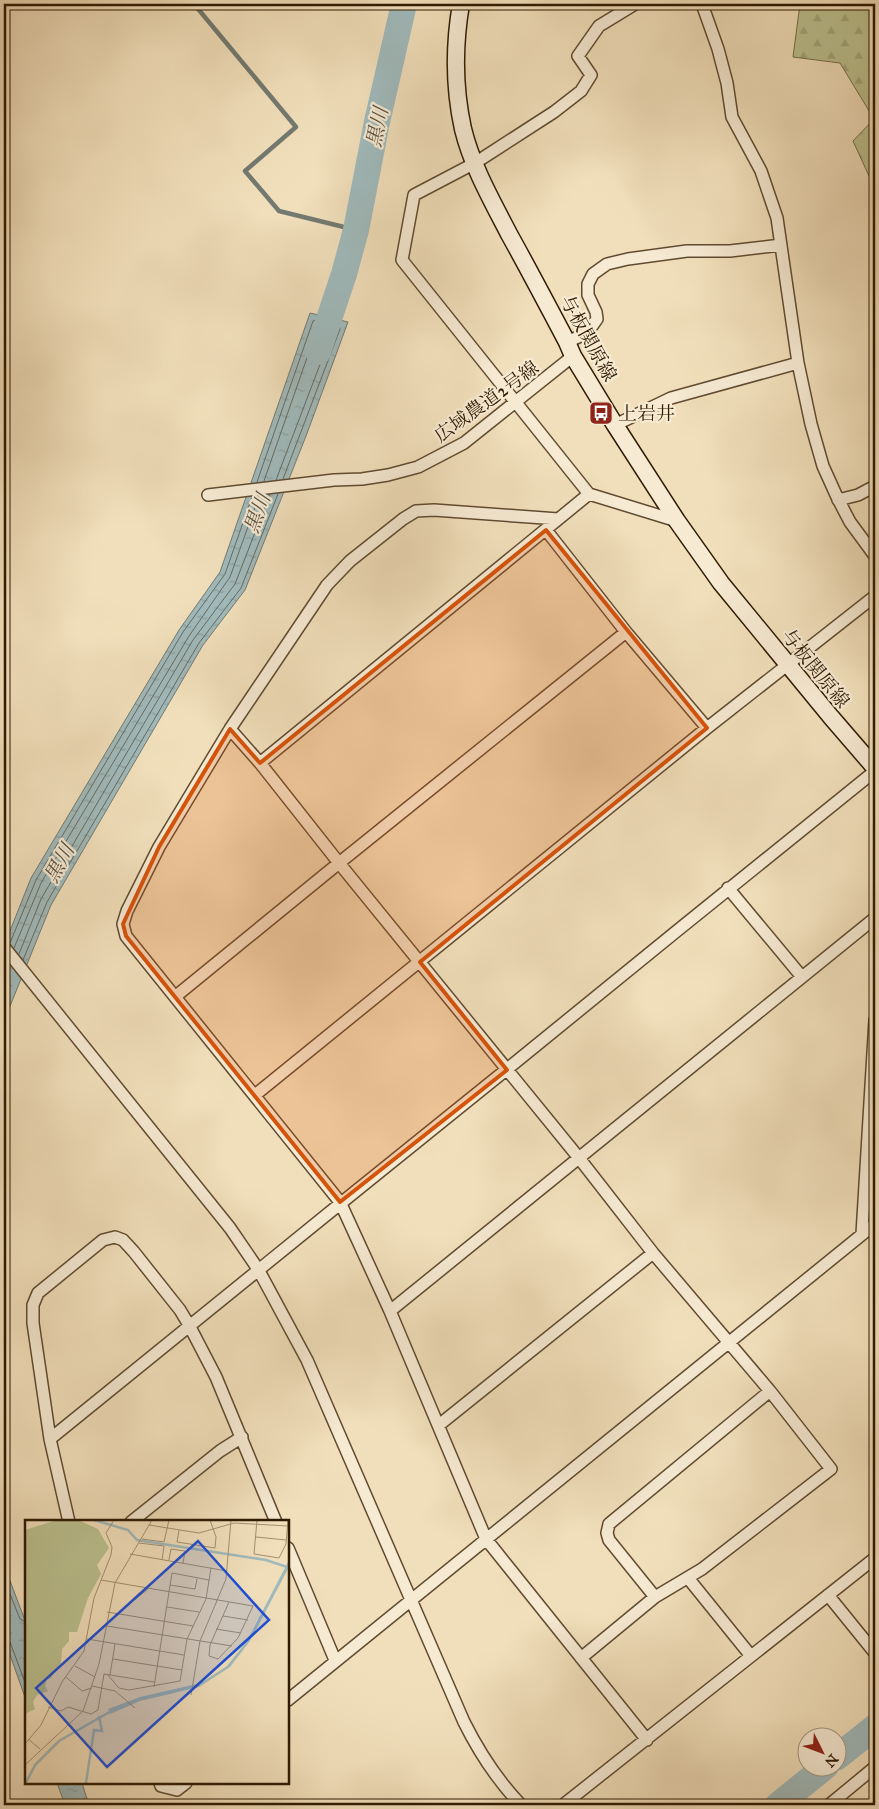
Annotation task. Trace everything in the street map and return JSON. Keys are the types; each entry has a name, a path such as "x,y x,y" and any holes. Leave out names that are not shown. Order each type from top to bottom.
{"main road":[{"name":"与板関原線","path":"460,4 456,84 464,131 474,163 489,196 570,349 614,425 677,521 722,583 875,770"}],"street":[{"path":"635,4 599,26 578,56 591,75 581,90 554,112 474,163 414,195 402,260 589,494 677,521"},
{"path":"702,4 718,49 727,83 732,117 761,171 777,218 798,363 823,466 850,522 875,556"},
{"name":"広域農道2号線","path":"208,495 334,480 362,480 418,467 464,443 515,403 587,333 597,319 596,312 588,295 588,284 593,274 607,264 628,259 687,252 730,251 781,245"},
{"path":"614,425 671,398 798,363"},
{"path":"838,500 858,495 875,486"},
{"path":"260,763 589,494"},
{"path":"558,519 416,510 350,561 327,585 230,729 159,848 127,911 123,924 126,936 256,1095 340,1202 390,1311 486,1539 647,1740"},
{"path":"546,530 626,632 707,728"},
{"path":"256,1095 707,728 875,596"},
{"path":"176,996 339,862 626,632"},
{"path":"230,729 260,763 653,1252 770,1391 831,1469 742,1539 688,1578 655,1597 581,1658"},
{"path":"50,1439 875,770"},
{"path":"728,888 802,977"},
{"path":"390,1311 875,918"},
{"path":"4,947 230,1228 258,1269 307,1360 474,1742 496,1775 521,1805"},
{"path":"862,1234 875,1020"},
{"path":"289,1699 875,1224"},
{"path":"69,1520 50,1439 33,1323 34,1305 38,1293 47,1284 103,1240 115,1237 123,1240 134,1252 180,1310 189,1325 216,1377 275,1520"},
{"path":"439,1426 653,1252"},
{"path":"655,1597 609,1540 607,1533 608,1524 770,1391"},
{"path":"133,1520 220,1450 242,1437"},
{"path":"289,1551 336,1660"},
{"path":"563,1805 875,1558"},
{"path":"688,1578 751,1656"},
{"path":"828,1595 875,1653"},
{"path":"829,1805 875,1767"},
{"path":"160,1784 161,1786 177,1790 185,1784"}],"highlighted area":[{"path":"546,530 707,728 420,962 507,1070 340,1202 126,936 123,924 159,847 230,729 260,763"}],"green space":[{"path":"800,4 875,4 875,189 853,141 874,119 840,63 793,57"}],"water":[{"path":"310,313 348,322 306,436 245,590 203,645 51,905 4,1021 4,946 31,878 179,630 220,572"},
{"path":"4,1565 25,1620 25,1697 4,1638"},
{"path":"57,1784 82,1784 89,1805 65,1805"}],"waterway":[{"path":"194,4 296,127 245,171 279,211 356,230"},
{"name":"黒川","path":"318,352 344,274 356,230 377,122 404,4"},
{"path":"846,1750 875,1727"},
{"path":"778,1805 814,1776"}],"place":[{"name":"上岩井","path":"601,413"}]}
